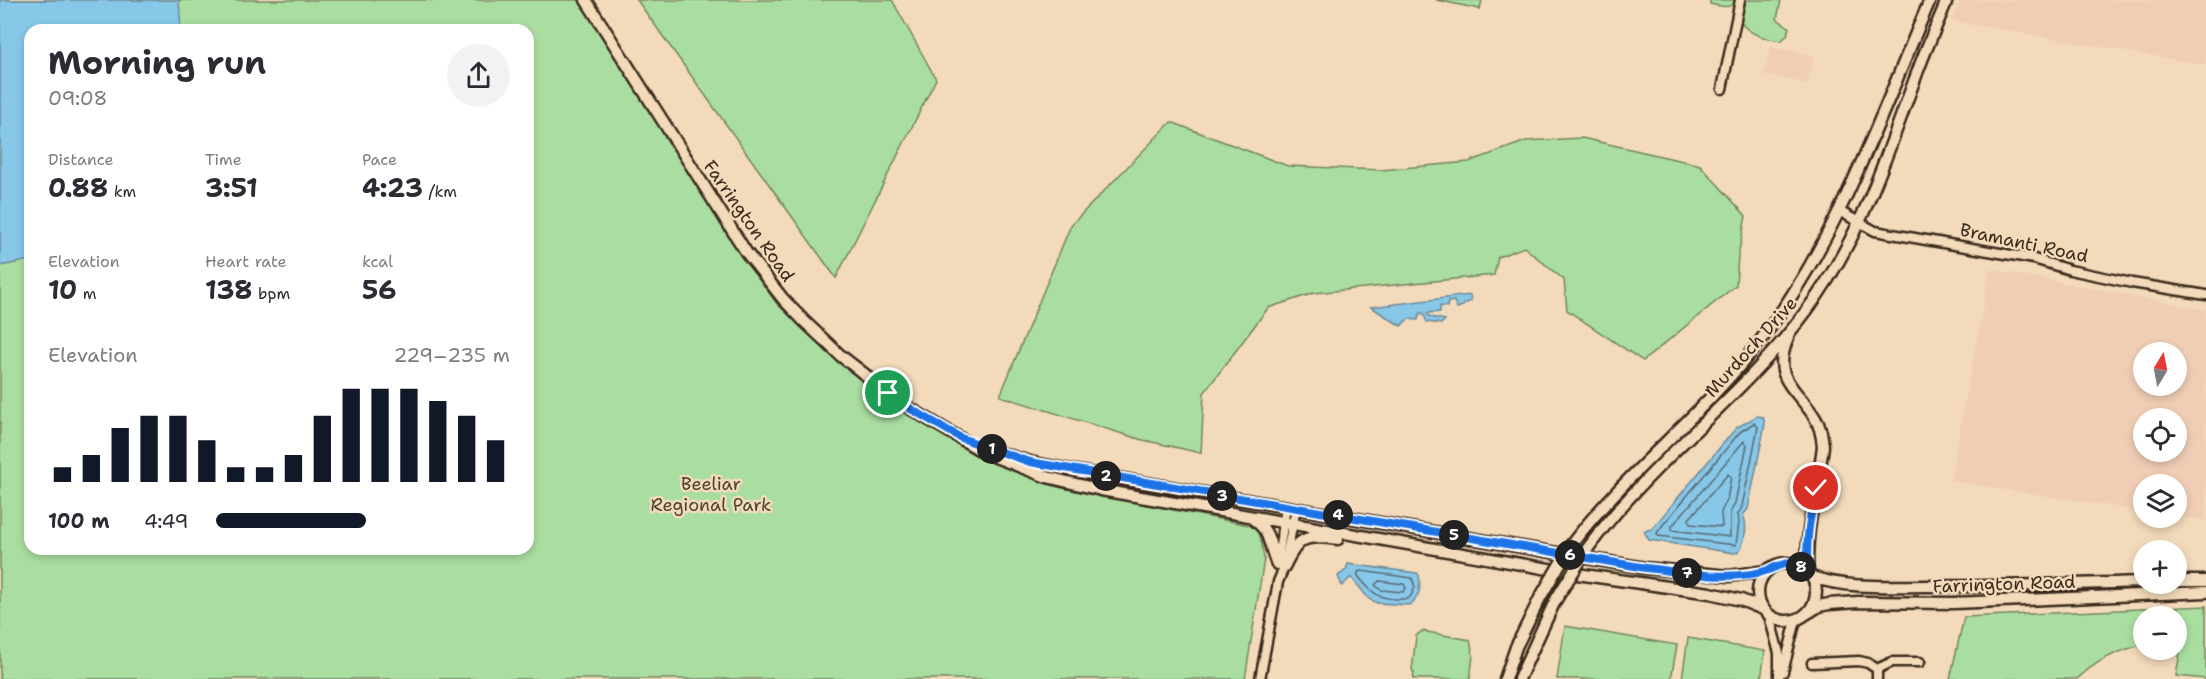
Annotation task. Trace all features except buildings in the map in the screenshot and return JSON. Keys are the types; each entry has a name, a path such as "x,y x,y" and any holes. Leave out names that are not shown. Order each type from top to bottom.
{"main road":[{"name":"Farrington Road","path":"586,0 746,252 783,299 833,349 864,375 911,409 985,453 1047,477 1101,490 1642,585 1718,595 1741,600 1766,613"},
{"name":"Murdoch Drive","path":"1504,679 1516,647 1540,598 1571,545 1610,499 1727,380 1760,341 1800,285 1839,211 1930,0"},
{"name":"Murdoch Drive","path":"1520,679 1555,601 1588,548 1632,494 1792,329 1826,283 1860,221 1879,180 1917,74 1947,0"},
{"path":"1792,329 1783,351 1781,363 1784,375 1816,419 1823,446 1808,528 1806,552 1810,574 1815,584 1815,601 1801,617 1782,621 1766,613 1758,597 1759,583 1766,571 1776,565 1791,563 1810,574"},
{"name":"Farrington Road","path":"961,438 1030,462 1646,568 1729,576 1766,571"},
{"path":"1251,517 1267,530 1271,552 1280,566 1293,548 1303,539 1313,536 1372,543 1404,543"},
{"path":"1440,533 1436,537 1442,543 1487,551 1496,559"},
{"name":"Farrington Road","path":"1810,574 1829,583 1856,586 1953,587 2133,582"},
{"path":"2187,581 2206,581"},
{"name":"Farrington Road","path":"1801,617 1819,606 1858,602 1954,603 2206,592"}],"street":[{"path":"1722,89 1740,0"},
{"name":"Bramanti Road","path":"1839,211 1875,231 2034,260 2132,283 2206,295"},
{"path":"1260,679 1291,507"},
{"path":"1766,613 1779,653 1780,679"},
{"path":"1780,679 1801,617"},
{"path":"1812,663 1859,661 1868,663 1877,669"},
{"path":"1877,669 1892,662 1920,662"},
{"path":"1877,669 1877,679"}],"shaded area":[{"path":"1960,0 2206,0 2206,65 1952,21"},
{"path":"1770,47 1814,56 1808,84 1764,75"},
{"path":"1990,269 2206,310 2206,520 2187,517 2187,474 2133,474 2133,509 1950,481"}],"green space":[{"name":"Beeliar Regional Park","path":"0,0 579,0 738,250 777,304 872,391 971,452 1058,487 1259,527 1264,559 1245,679 0,679"},
{"path":"637,0 892,0 936,79 836,278"},
{"path":"1436,0 1482,0 1480,9"},
{"path":"1710,0 1737,0 1732,5 1725,6 1710,4"},
{"path":"1744,0 1781,0 1777,19 1789,27 1787,35 1781,41 1775,40 1757,35 1746,28 1739,18"},
{"path":"1171,122 1288,166 1381,170 1469,162 1526,141 1582,138 1700,165 1746,216 1738,256 1736,285 1643,361 1567,310 1564,280 1524,247 1498,257 1494,275 1314,293 1268,308 1204,393 1201,453 1139,439 1000,396 1071,225"},
{"path":"2206,606 2206,679 2176,676 2179,660 2187,660 2187,607"},
{"path":"2133,609 2133,648 2108,657 2077,679 1950,679 1964,617"},
{"path":"1565,626 1677,645 1671,679 1557,679"},
{"path":"1422,631 1470,640 1473,655 1470,679 1413,679 1416,636"},
{"path":"1688,638 1765,651 1761,679 1682,679"}],"water":[{"path":"0,0 179,0 181,24 24,24 24,261 0,266"},
{"path":"1470,295 1471,301 1463,306 1457,308 1454,301 1448,302 1447,307 1440,306 1440,312 1427,313 1430,317 1445,320 1441,324 1427,322 1423,313 1420,313 1418,320 1408,319 1401,326 1371,307"},
{"path":"1757,416 1763,417 1765,424 1748,509 1743,515 1744,539 1738,552 1649,540 1644,531 1652,529 1736,428"},
{"path":"1348,564 1417,573 1420,584 1418,595 1410,605 1377,603 1369,599 1351,577 1342,586 1338,576 1346,570"}],"route":[{"path":"888,393 961,438 1030,462 1646,568 1714,576 1758,573 1783,563 1798,565 1808,572 1806,552 1808,528 1816,488"}]}
